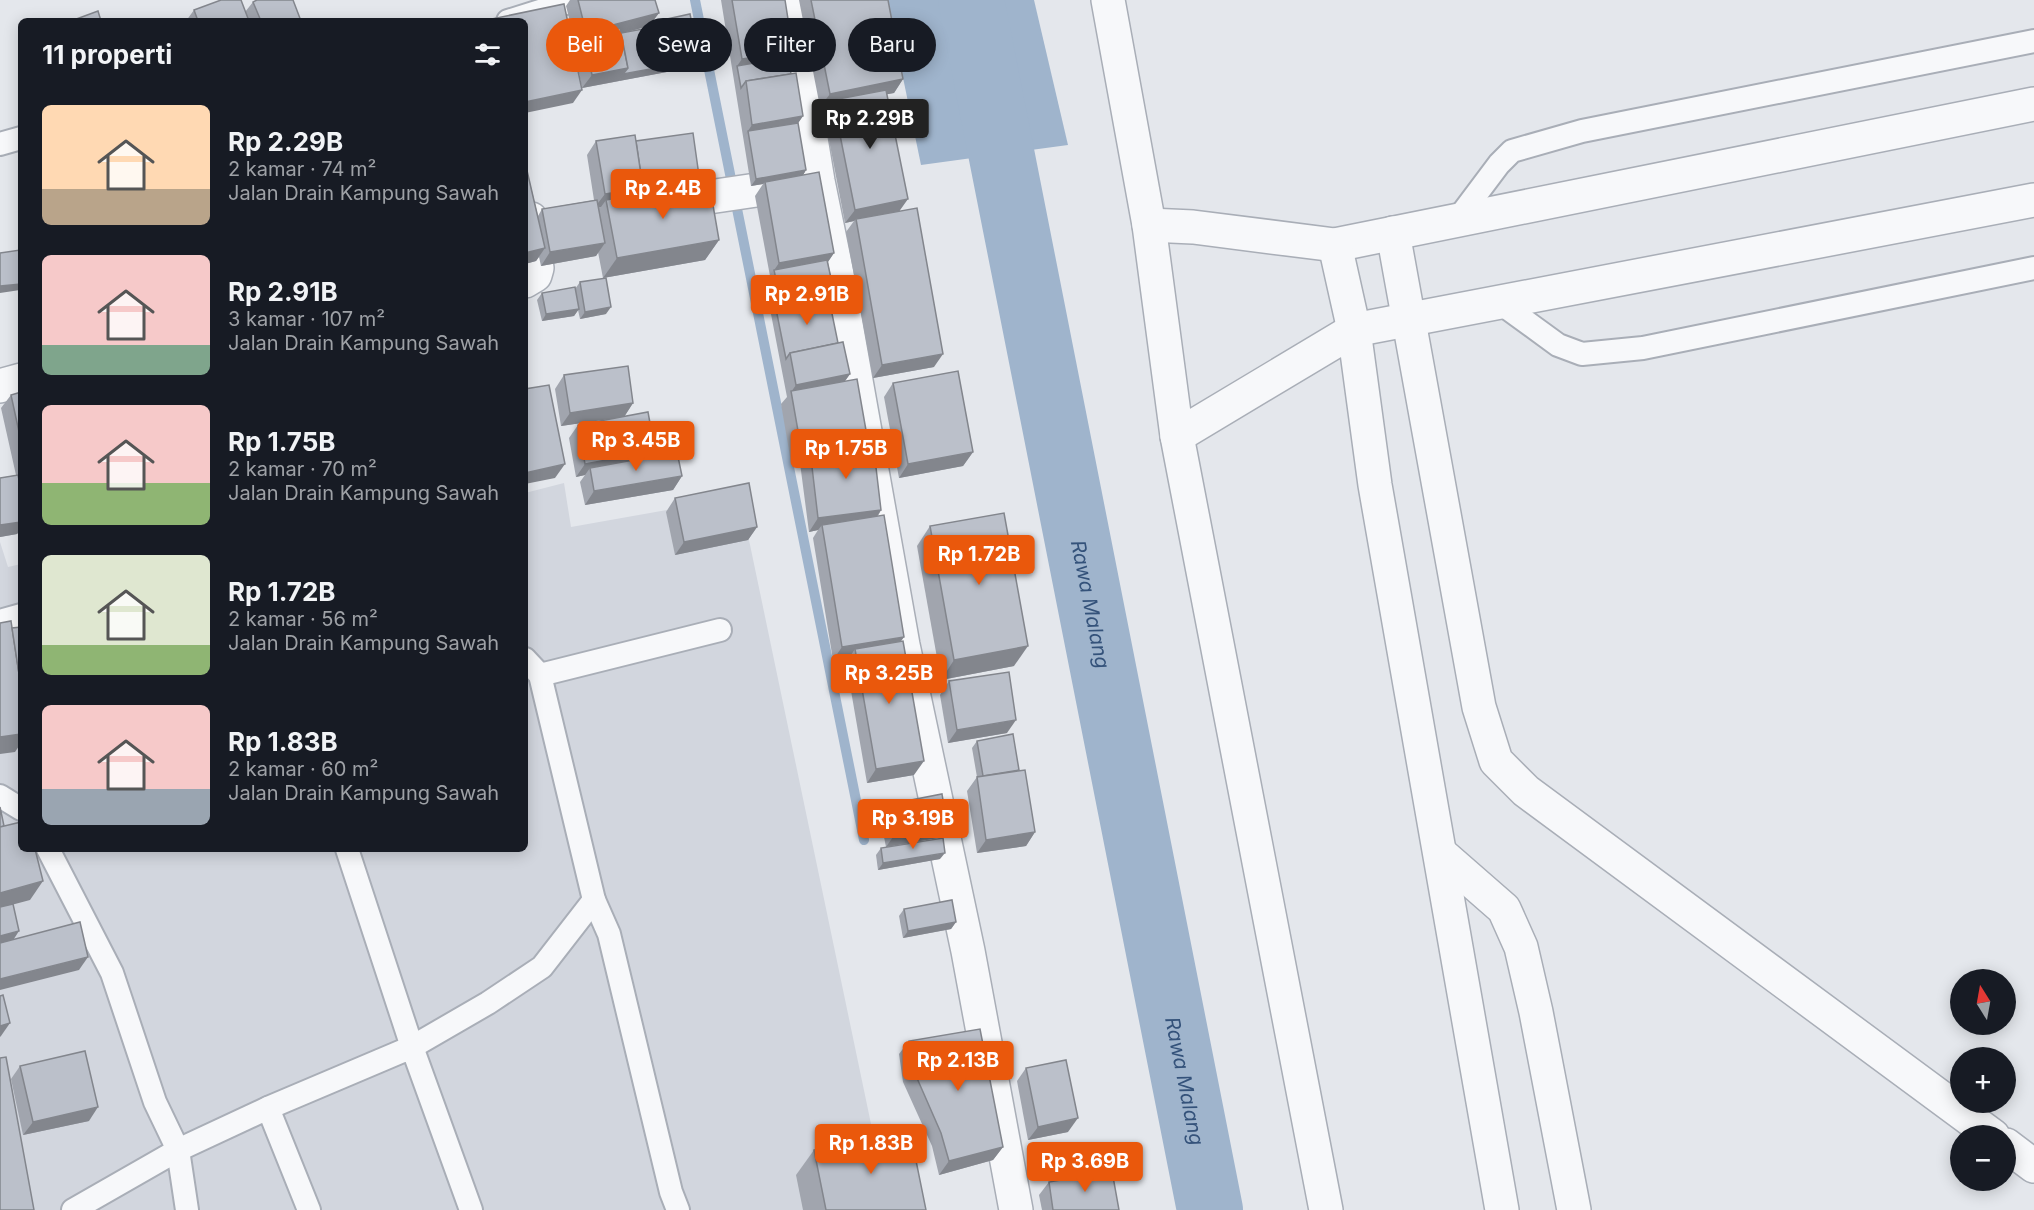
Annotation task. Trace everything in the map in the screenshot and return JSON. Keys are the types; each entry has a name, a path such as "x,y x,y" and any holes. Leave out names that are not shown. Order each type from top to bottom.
{"street":[{"path":"788,0 818,181 837,273 903,645 968,951 1016,1210"},
{"path":"1108,0 1149,225 1177,436 1326,1210"},
{"path":"1149,225 1193,226 1335,245 2034,104"},
{"path":"642,206 818,181"},
{"path":"1177,436 1354,330 2034,200"},
{"path":"528,279 535,275 537,268 529,220 562,214"},
{"path":"1393,233 1479,707 1496,761 1526,791 1978,1125"},
{"path":"1335,245 1354,330 1375,485 1502,1210"},
{"path":"0,386 18,381"},
{"path":"1441,854 1504,909 1521,947 1536,1012 1574,1210"},
{"path":"2016,1152 2034,1166"}],"lane":[{"path":"518,18 575,0"},
{"path":"1457,220 1499,164 1519,148 1582,131 2034,41"},
{"path":"0,144 18,139"},
{"path":"1499,302 1558,345 1582,354 1643,348 2034,268"},
{"path":"0,621 18,616"},
{"path":"678,1210 671,1192 609,934 594,900 532,667 720,630"},
{"path":"0,796 18,807"},
{"path":"50,852 112,974 156,1102 178,1150 187,1210"},
{"path":"348,852 412,1047 471,1210"},
{"path":"73,1210 178,1150 268,1108 412,1047 488,1004 542,967 594,900"},
{"path":"268,1108 309,1210"}],"shaded area":[{"path":"564,483 571,527 740,497 889,1210 0,1210 0,542 8,567 18,565 18,852 528,852 528,492"}],"water":[{"path":"887,0 1034,0 1068,145 921,165 902,72 936,72 936,18 891,18"}],"building":[{"path":"221,0 241,0 248,18 197,18 194,10"},
{"path":"293,0 300,18 260,18 253,2"},
{"path":"578,0 655,0 659,13 624,22 624,18 582,18"},
{"path":"732,0 785,0 788,18 744,18 744,59 742,59"},
{"path":"811,0 888,0 891,18 848,18 848,72 902,72 903,79 830,94 826,72 836,72 836,18 815,18"},
{"path":"564,4 567,18 546,18 546,72 578,72 582,90 528,101 528,18 497,18"},
{"path":"98,11 100,18 79,18"},
{"path":"690,14 691,18 672,18"},
{"path":"636,30 636,72 623,74 628,68 624,32"},
{"path":"624,48 628,68 624,69"},
{"path":"744,65 744,72 791,72 791,74 746,81 741,88 737,66"},
{"path":"591,72 607,72 592,75"},
{"path":"796,73 803,116 752,125 746,81"},
{"path":"886,90 908,199 855,210 833,100"},
{"path":"798,123 806,170 756,179 748,131"},
{"path":"693,133 700,183 640,194 643,188 636,141"},
{"path":"635,135 643,188 605,194 596,141"},
{"path":"819,172 834,253 779,263 765,182"},
{"path":"528,175 545,248 528,252"},
{"path":"709,182 719,240 617,258 606,200"},
{"path":"597,200 605,243 550,252 542,209"},
{"path":"917,208 943,354 882,365 856,219"},
{"path":"18,250 18,284 0,286 0,253"},
{"path":"827,260 834,292 781,303 774,270"},
{"path":"606,278 611,307 585,312 580,282"},
{"path":"575,287 579,309 546,314 542,293"},
{"path":"829,299 838,343 790,353 786,359 776,309"},
{"path":"843,342 850,374 796,385 790,353"},
{"path":"628,366 633,403 570,413 564,375"},
{"path":"958,371 973,452 908,464 893,383"},
{"path":"857,379 867,436 801,448 791,391"},
{"path":"549,385 565,464 528,472 528,388"},
{"path":"18,393 18,427 11,395"},
{"path":"648,412 655,451 585,464 578,425"},
{"path":"873,442 881,510 818,518 810,450"},
{"path":"677,452 682,476 594,491 590,468"},
{"path":"18,475 18,522 0,525 0,478"},
{"path":"749,483 757,527 684,542 675,498"},
{"path":"1004,513 1028,646 954,660 930,526"},
{"path":"884,515 904,637 842,647 822,525"},
{"path":"11,621 18,667 18,734 0,737 0,623"},
{"path":"18,627 18,667 12,628"},
{"path":"903,641 924,761 876,769 855,649"},
{"path":"1009,672 1016,720 957,730 949,681"},
{"path":"1013,734 1019,770 983,776 977,741"},
{"path":"1025,770 1035,832 986,840 977,777"},
{"path":"942,794 947,824 895,834 890,804"},
{"path":"0,807 4,826 0,827"},
{"path":"18,823 18,852 36,852 43,881 0,893 0,827"},
{"path":"943,838 945,853 883,863 881,848"},
{"path":"952,900 956,922 908,931 904,909"},
{"path":"13,904 19,931 0,936 0,907"},
{"path":"80,922 88,957 0,979 0,943"},
{"path":"3,995 10,1023 0,1026 0,996"},
{"path":"980,1029 1003,1147 949,1161 941,1133 913,1069 909,1041"},
{"path":"85,1051 98,1107 33,1122 20,1066"},
{"path":"6,1057 34,1210 0,1210 0,1058"},
{"path":"1066,1060 1078,1118 1038,1127 1026,1068"},
{"path":"910,1131 926,1210 826,1210 814,1150"},
{"path":"1112,1171 1119,1210 1053,1210 1049,1182"}],"waterway":[{"path":"695,0 864,840"},
{"name":"Rawa Malang","path":"971,0 1210,1210"}]}
